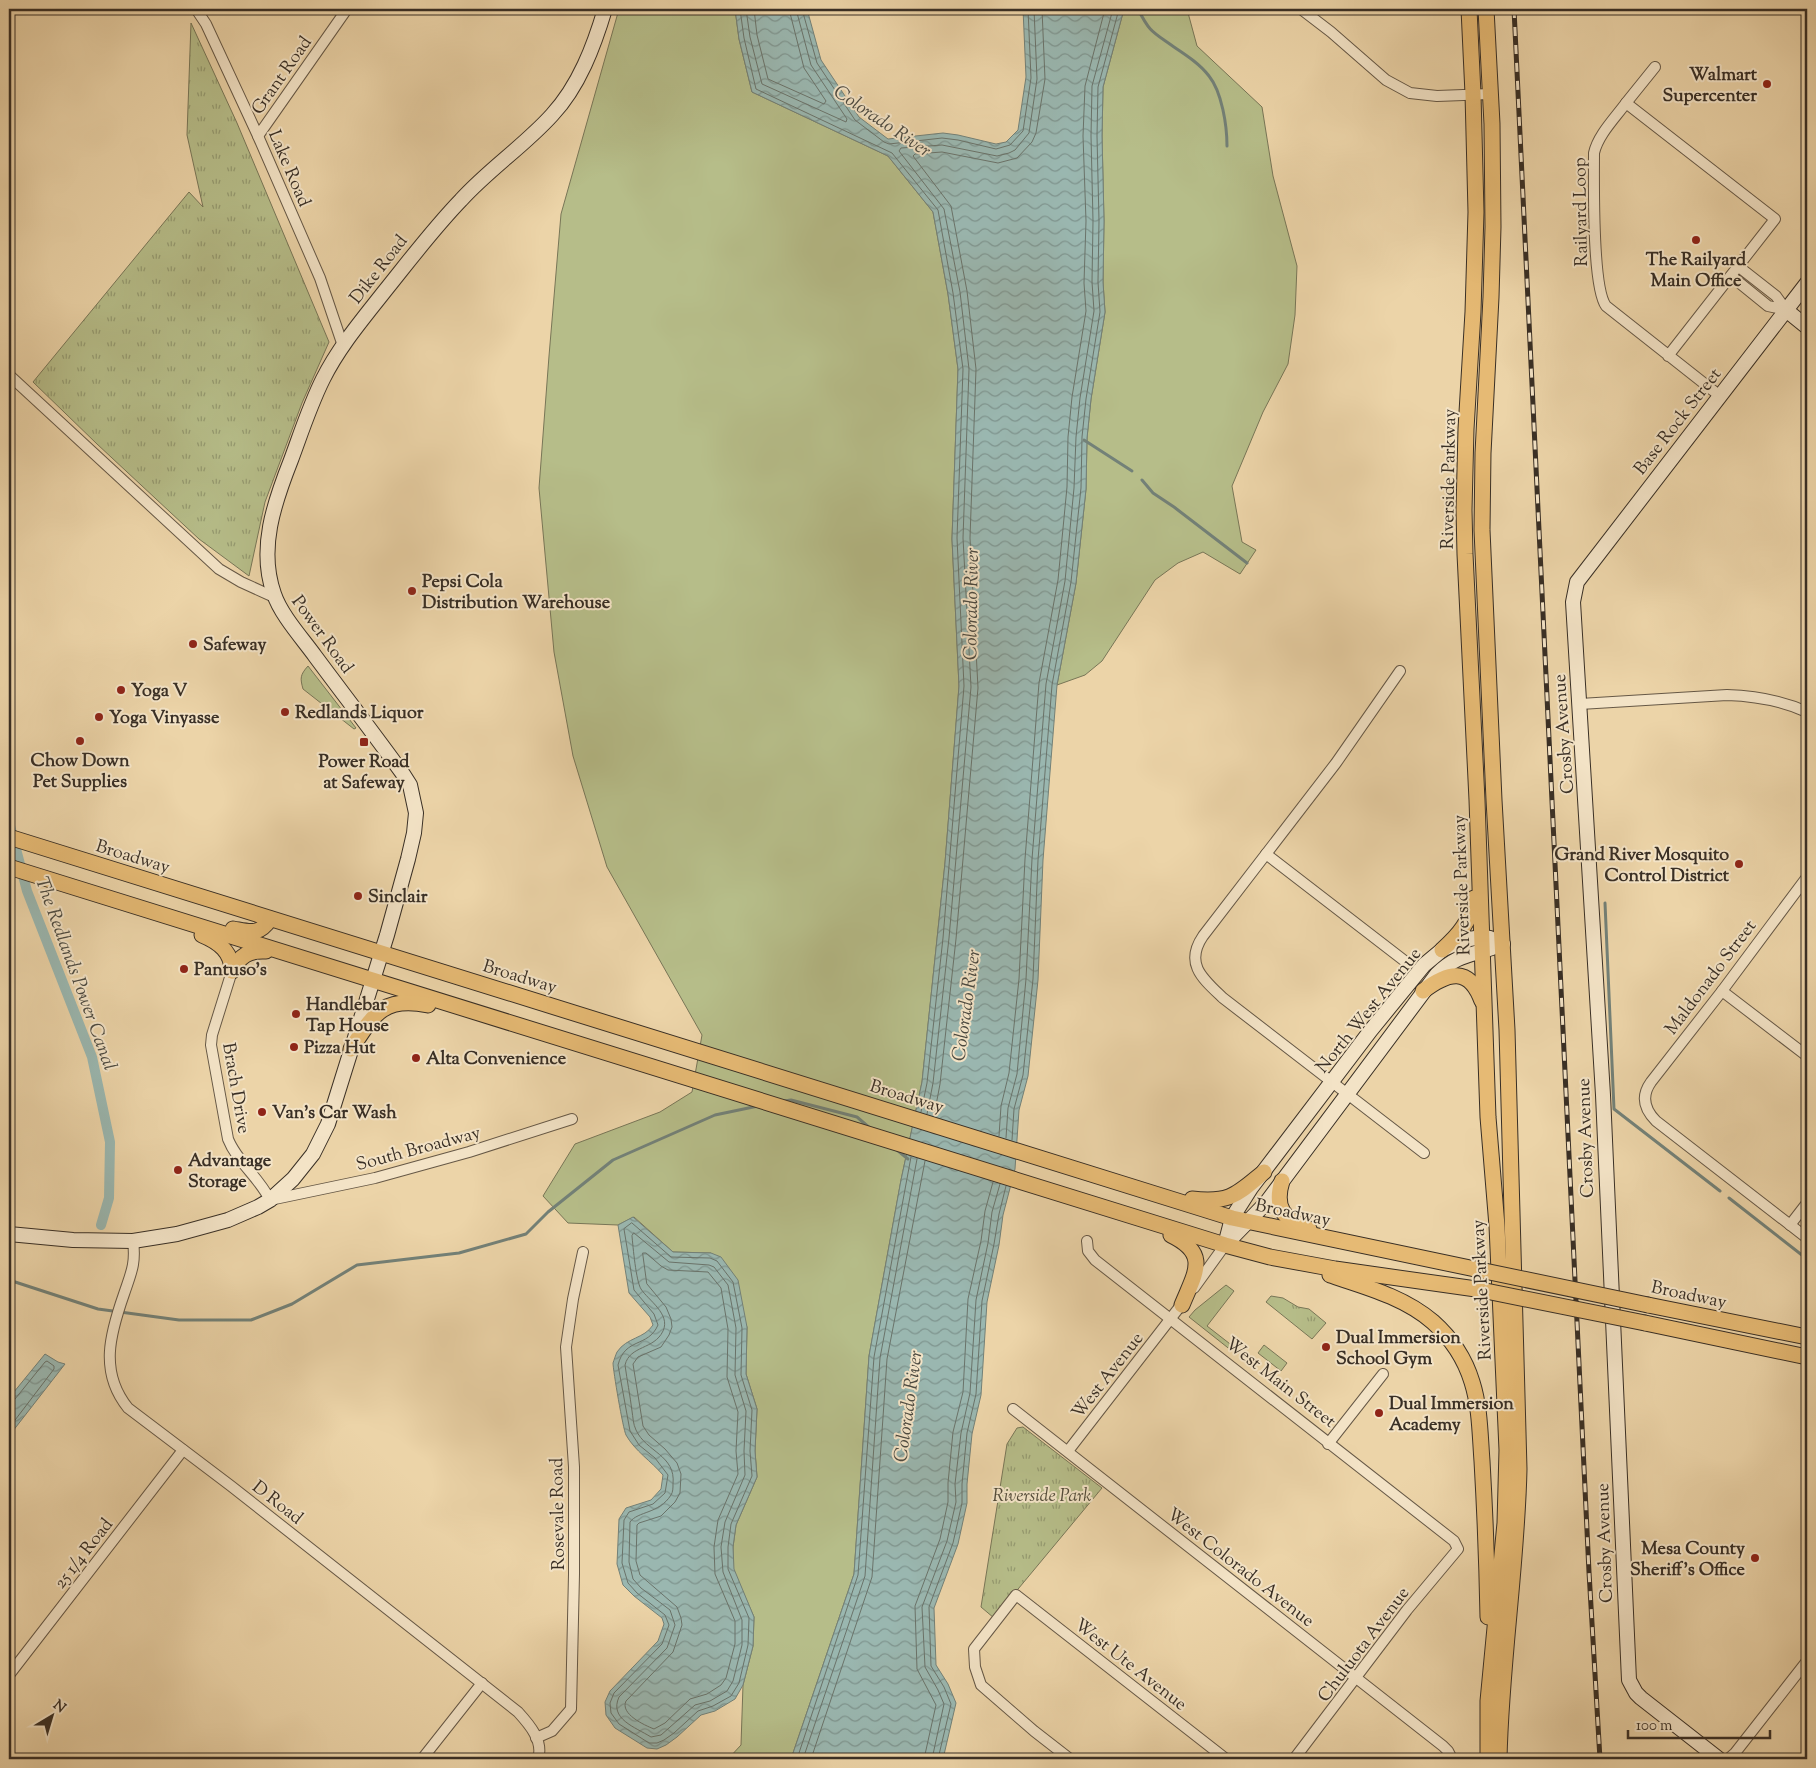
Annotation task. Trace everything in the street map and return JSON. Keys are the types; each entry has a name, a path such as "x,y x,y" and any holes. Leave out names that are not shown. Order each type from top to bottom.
{"main road":[{"name":"Riverside Parkway","path":"1469,9 1476,212 1464,510 1489,1127 1497,1226 1507,1450 1505,1523 1488,1701 1488,1759"},
{"name":"Riverside Parkway","path":"1486,9 1493,174 1492,261 1483,453 1482,530 1510,1108 1519,1469 1516,1536 1500,1710 1499,1759"},
{"name":"Broadway","path":"9,837 1232,1218 1350,1244 1807,1337"},
{"name":"Broadway","path":"9,867 1225,1245 1335,1269 1476,1289 1807,1357"},
{"path":"1442,950 1460,933 1468,920 1473,906 1478,874"},
{"path":"144,909 251,932 262,929 270,919"},
{"path":"144,909 218,942 227,952 232,964 232,971"},
{"path":"232,971 242,956 255,950 296,956"},
{"path":"1423,991 1442,978 1462,977 1476,988 1484,1005"},
{"path":"351,1049 372,1018 394,1004 413,1002 478,1013"},
{"path":"1134,1187 1193,1199 1218,1200 1233,1197 1264,1172"},
{"path":"1282,1181 1279,1192 1280,1205 1282,1211 1293,1222 1350,1244"},
{"path":"1119,1213 1174,1236 1192,1249 1196,1266 1182,1305"},
{"path":"1270,1256 1371,1289 1408,1304 1433,1322 1446,1335 1464,1362 1472,1381 1478,1412 1483,1481 1487,1540 1488,1701"}],"street":[{"name":"Lake Road","path":"196,9 206,24 258,136 320,278 343,346"},
{"name":"Grant Road","path":"258,136 347,9"},
{"name":"Dike Road","path":"274,597 267,552 273,512 314,398 324,378 343,346 425,240 460,200 493,167 539,128 564,101 591,51 605,9"},
{"path":"1301,9 1398,88 1423,96 1490,94"},
{"name":"Railyard Loop","path":"1655,67 1605,131 1595,148 1598,279 1602,301 1720,396"},
{"path":"1626,103 1774,219 1739,267 1668,356"},
{"path":"1739,267 1776,296 1786,310 1807,327"},
{"path":"1731,276 1768,306 1786,310"},
{"name":"Base Rock Street","path":"1577,582 1807,283"},
{"name":"Power Road","path":"9,375 219,569 241,582 274,597 403,774 410,785 416,813 414,833 381,953 321,1140 313,1154 293,1179 270,1200 258,1207 228,1220 177,1234 132,1241 73,1240 9,1234"},
{"name":"Crosby Avenue","path":"1577,582 1574,602 1602,1095 1629,1680 1636,1693 1719,1759"},
{"path":"1400,671 1336,763 1195,949 1196,964 1208,984 1424,1153"},
{"path":"1580,704 1728,695 1772,699 1807,712"},
{"path":"1266,854 1406,962"},
{"name":"Maldonado Street","path":"1790,1225 1656,1121 1649,1114 1645,1099 1647,1087 1806,882"},
{"name":"North West Avenue","path":"1225,1245 1232,1218 1264,1172 1416,975 1432,957 1464,940 1481,944 1503,944"},
{"name":"North West Avenue","path":"1172,1320 1225,1245 1249,1222 1282,1181 1423,991 1437,974 1452,961 1467,954 1481,944"},
{"name":"Brach Drive","path":"232,971 212,1035 213,1060 231,1148 258,1180 270,1200"},
{"path":"1722,991 1807,1056"},
{"name":"South Broadway","path":"270,1200 375,1178 469,1152 572,1118"},
{"path":"1807,1203 1790,1225 1807,1238"},
{"name":"D Road","path":"132,1241 134,1268 115,1323 109,1357 110,1374 116,1391 128,1408 518,1712 529,1724 536,1738"},
{"name":"West Main Street","path":"1087,1241 1088,1251 1095,1260 1454,1541 1458,1549"},
{"name":"Rosevale Road","path":"536,1738 552,1731 571,1709 574,1467 566,1347 573,1299 583,1252"},
{"name":"West Avenue","path":"1068,1452 1172,1320"},
{"path":"1328,1444 1383,1374"},
{"name":"West Colorado Avenue","path":"1013,1409 1357,1678 1450,1755"},
{"name":"25 1/4 Road","path":"9,1675 183,1450"},
{"name":"Chuluota Avenue","path":"1294,1759 1408,1610 1458,1549"},
{"name":"West Ute Avenue","path":"1070,1759 981,1685 975,1667 974,1650 1016,1595 1226,1759"},
{"path":"1728,1759 1735,1753 1807,1661"},
{"path":"422,1759 482,1683"},
{"path":"536,1738 538,1759"}],"green space":[{"path":"619,9 735,9 739,39 752,92 888,156 933,212 948,294 958,369 952,539 959,686 945,863 922,1082 901,1180 869,1356 854,1574 791,1759 728,1759 741,1745 743,1685 753,1646 754,1617 733,1569 736,1525 757,1477 755,1451 757,1409 746,1374 747,1327 711,1253 673,1252 634,1217 618,1225 568,1223 543,1196 575,1144 660,1112 692,1092 702,1035 607,867 573,756 554,652 539,488 561,214"},
{"path":"1124,9 1187,9 1197,46 1262,107 1273,176 1297,266 1295,315 1288,364 1263,412 1232,486 1242,542 1256,550 1240,574 1203,552 1178,563 1155,580 1102,661 1085,675 1057,685 1076,583 1086,489 1087,438 1091,399 1105,312 1103,282 1103,87"},
{"path":"191,23 237,123 329,342 302,403 265,502 249,576 199,539 33,382 189,192 203,207 187,135"},
{"path":"308,666 356,728 354,729 303,689 301,677"},
{"path":"1226,1285 1234,1291 1207,1326 1234,1347 1232,1351 1189,1317"},
{"path":"1271,1296 1283,1298 1298,1307 1309,1309 1326,1323 1312,1339 1266,1302"},
{"path":"1264,1345 1287,1363 1281,1371 1258,1353"},
{"name":"Riverside Park","path":"1023,1427 1102,1488 994,1618 981,1607 1007,1444 1017,1428"}],"water":[{"name":"Colorado River","path":"735,9 807,9 821,60 859,117 888,139 943,133 996,144 1006,142 1018,130 1026,77 1023,9 1124,9 1103,87 1103,282 1105,312 1091,399 1087,438 1086,489 1076,583 1057,685 1043,860 1038,980 1028,1076 1019,1110 1015,1169 1003,1215 987,1302 981,1395 972,1434 967,1503 958,1544 934,1608 936,1665 948,1684 956,1703 943,1759 791,1759 854,1574 869,1356 901,1180 922,1082 945,863 959,686 952,539 958,369 948,294 933,212 888,156 752,92 739,39"},
{"path":"633,1217 673,1252 711,1253 721,1257 738,1280 747,1327 746,1374 757,1409 755,1451 757,1477 736,1525 733,1547 734,1569 754,1617 753,1646 743,1685 735,1699 715,1711 701,1715 677,1737 657,1749 647,1748 615,1728 606,1715 605,1702 610,1691 658,1641 664,1624 662,1618 623,1585 617,1564 619,1519 626,1508 651,1500 661,1489 663,1475 634,1446 626,1435 613,1368 617,1352 621,1347 645,1333 653,1325 650,1317 629,1293 618,1225"},
{"path":"45,1354 65,1364 9,1436 9,1398"}],"waterway":[{"path":"1138,9 1153,31 1197,64 1214,83 1223,110 1227,146"},
{"path":"1084,440 1132,471"},
{"path":"1142,480 1153,493 1247,563"},
{"name":"The Redlands Power Canal","path":"9,822 27,891 92,1057 110,1142 109,1198 101,1225"},
{"path":"1605,903 1614,1109 1720,1191"},
{"path":"784,1101 791,1100 857,1117 871,1129"},
{"path":"9,1280 98,1309 179,1320 251,1320 292,1304 357,1265 459,1253 526,1234 548,1212 613,1160 715,1115 758,1106"},
{"path":"897,1150 908,1159"},
{"path":"1729,1198 1807,1259"}],"railway":[{"path":"1514,9 1589,1572 1600,1759"}],"place":[{"name":"Walmart Supercenter","path":"1767,84"},
{"name":"The Railyard Main Office","path":"1696,240"},
{"name":"Pepsi Cola Distribution Warehouse","path":"412,591"},
{"name":"Safeway","path":"193,644"},
{"name":"Yoga V","path":"121,690"},
{"name":"Redlands Liquor","path":"285,712"},
{"name":"Yoga Vinyasse","path":"99,717"},
{"name":"Chow Down Pet Supplies","path":"80,741"},
{"name":"Power Road at Safeway","path":"364,742"},
{"name":"Grand River Mosquito Control District","path":"1739,864"},
{"name":"Sinclair","path":"358,896"},
{"name":"Pantuso's","path":"184,969"},
{"name":"Handlebar Tap House","path":"296,1014"},
{"name":"Pizza Hut","path":"294,1047"},
{"name":"Alta Convenience","path":"416,1058"},
{"name":"Van's Car Wash","path":"262,1112"},
{"name":"Advantage Storage","path":"178,1170"},
{"name":"Dual Immersion School Gym","path":"1326,1347"},
{"name":"Dual Immersion Academy","path":"1379,1413"},
{"name":"Mesa County Sheriff's Office","path":"1755,1558"}]}
